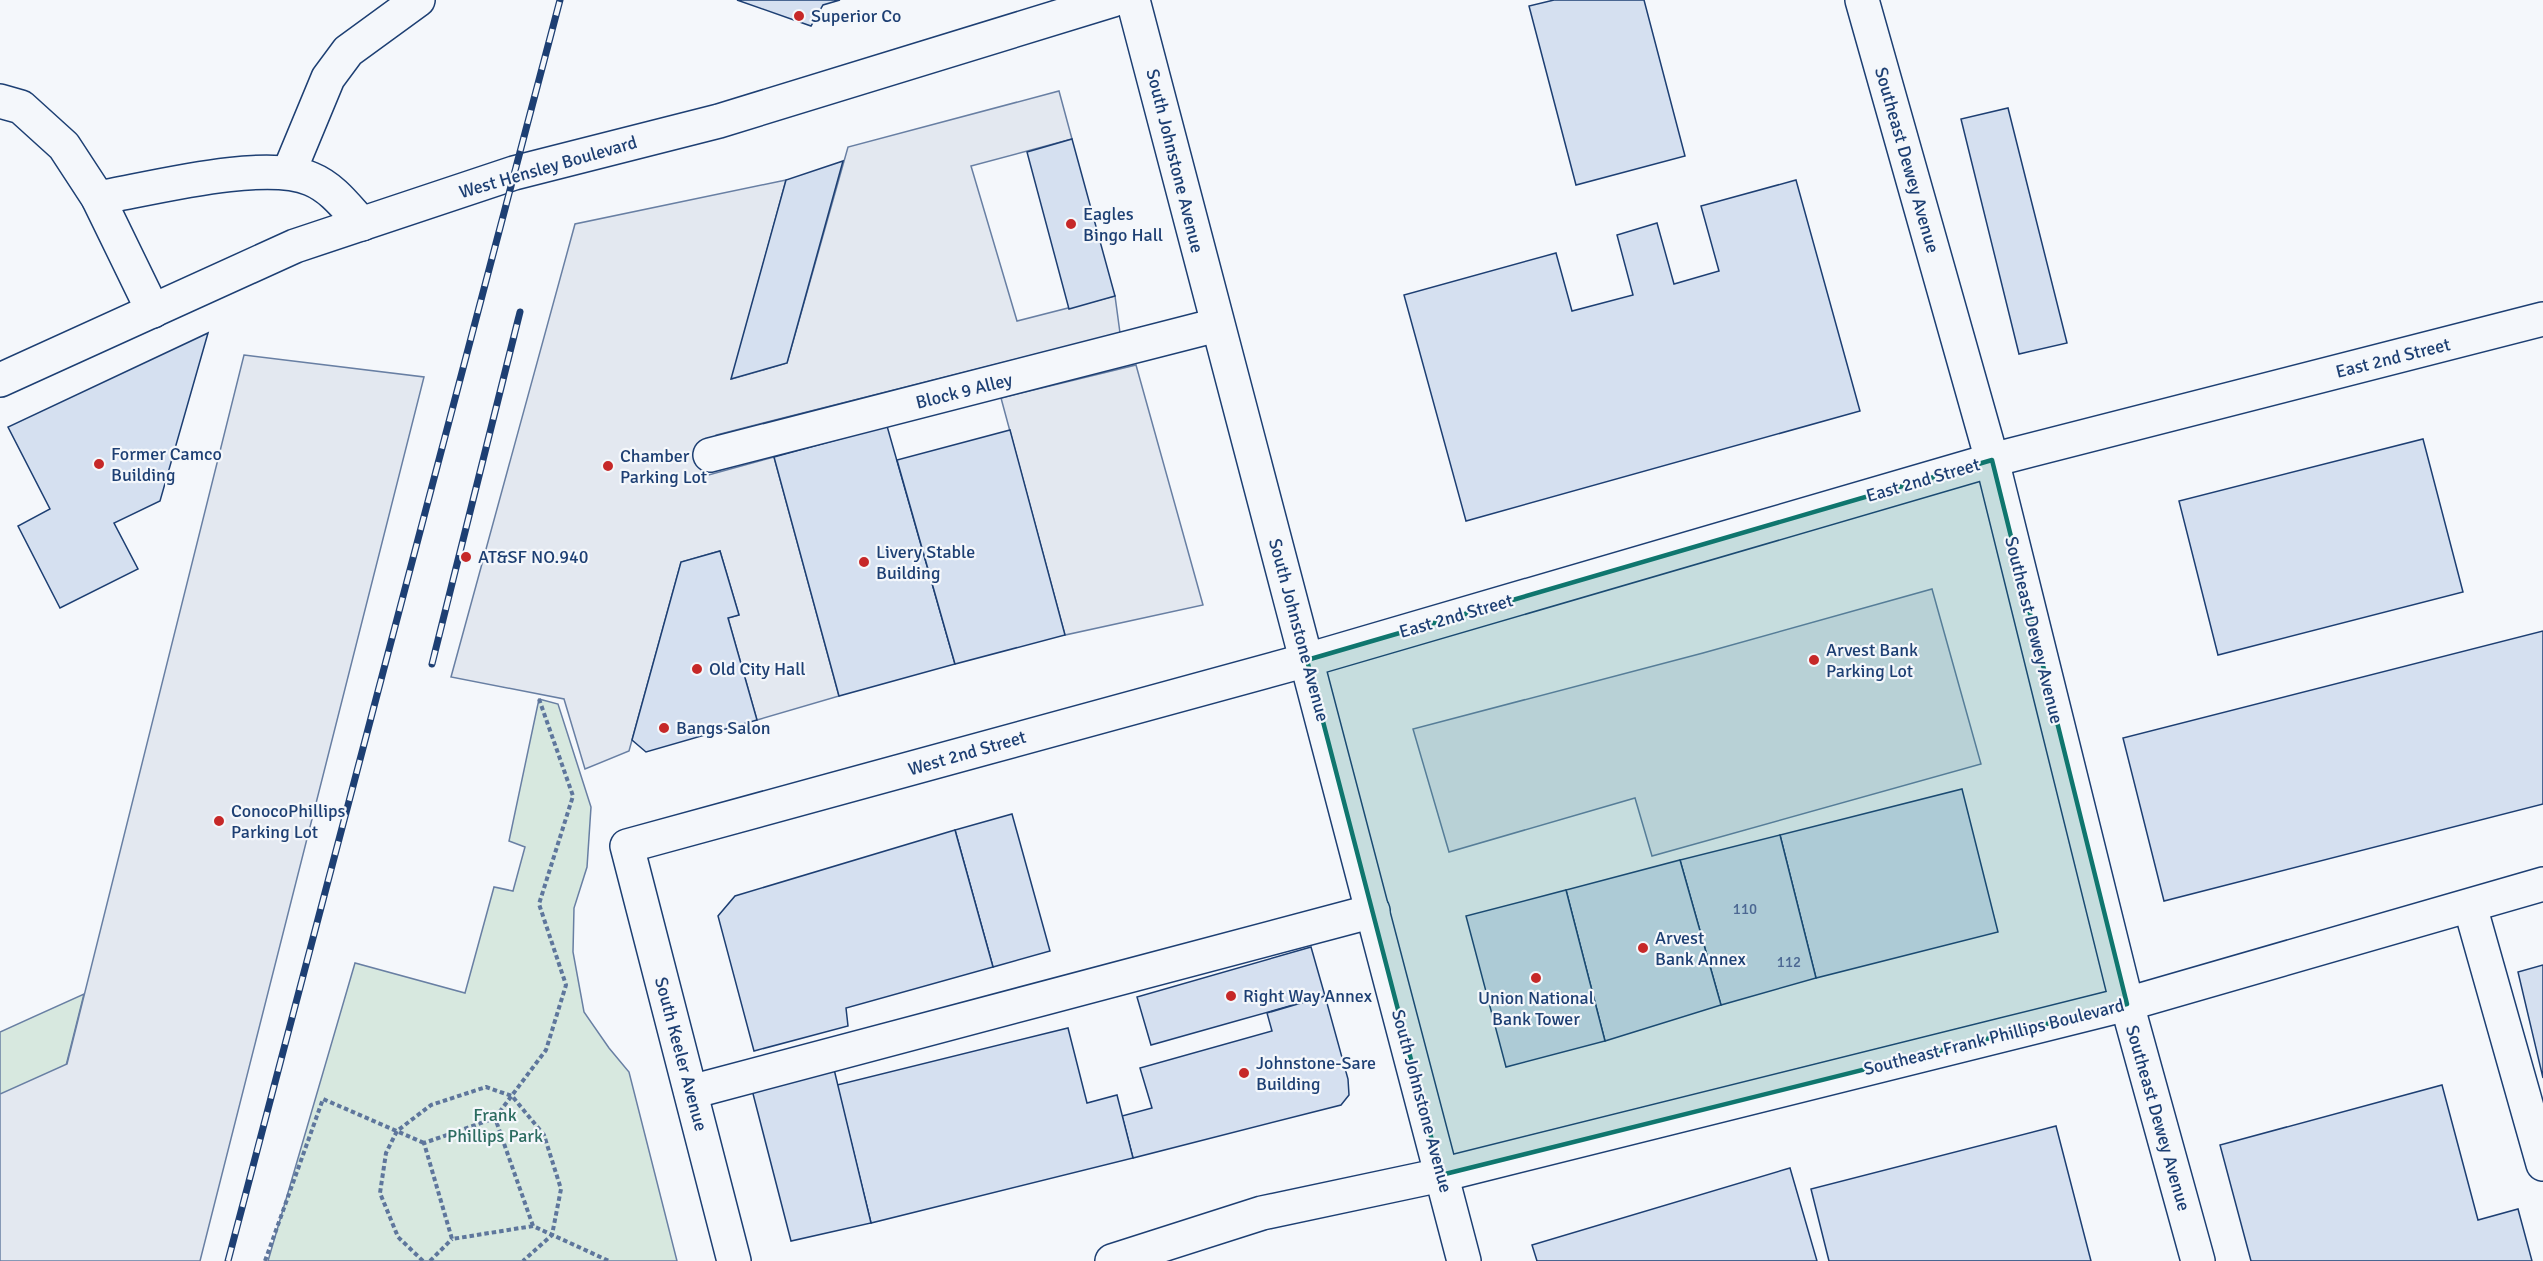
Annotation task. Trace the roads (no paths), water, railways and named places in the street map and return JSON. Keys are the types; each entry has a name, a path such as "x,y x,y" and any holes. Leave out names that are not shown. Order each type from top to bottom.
{"street":[{"path":"289,172 328,78 348,51 418,0"},
{"name":"West Hensley Boulevard","path":"0,380 295,246 514,173 719,121 1113,0"},
{"name":"South Johnstone Avenue","path":"1134,0 1217,325 1308,660 1464,1261"},
{"name":"Southeast Dewey Avenue","path":"1862,0 1992,460 2127,1004 2198,1261"},
{"path":"0,101 21,107 64,146 98,198 153,311"},
{"path":"98,198 260,171 289,172 311,179 330,189 362,224"},
{"name":"East 2nd Street","path":"1308,660 1992,460 2543,319"},
{"name":"Block 9 Alley","path":"710,455 1217,325"},
{"name":"West 2nd Street","path":"627,846 1308,660"},
{"name":"South Keeler Avenue","path":"627,846 735,1261"},
{"name":"Southeast Frank Phillips Boulevard","path":"1112,1261 1262,1213 1441,1175 2127,1004 2543,884"},
{"path":"2470,906 2543,1164"},
{"path":"691,1092 1373,911"}],"railway":[{"path":"228,1261 560,0"},
{"path":"432,664 520,312"}],"place":[{"name":"Superior Co","path":"799,16"},
{"name":"Eagles Bingo Hall","path":"1071,224"},
{"name":"Former Camco Building","path":"99,464"},
{"name":"Chamber Parking Lot","path":"608,466"},
{"name":"AT&SF NO.940","path":"466,557"},
{"name":"Livery Stable Building","path":"864,562"},
{"name":"Arvest Bank Parking Lot","path":"1814,660"},
{"name":"Old City Hall","path":"697,669"},
{"name":"Bangs Salon","path":"664,728"},
{"name":"ConocoPhillips Parking Lot","path":"219,821"},
{"name":"Arvest Bank Annex","path":"1643,948"},
{"name":"Union National Bank Tower","path":"1536,978"},
{"name":"Right Way Annex","path":"1231,996"},
{"name":"Johnstone-Sare Building","path":"1244,1073"}],"park label":[{"name":"Frank Phillips Park","path":"495,1125"}]}
